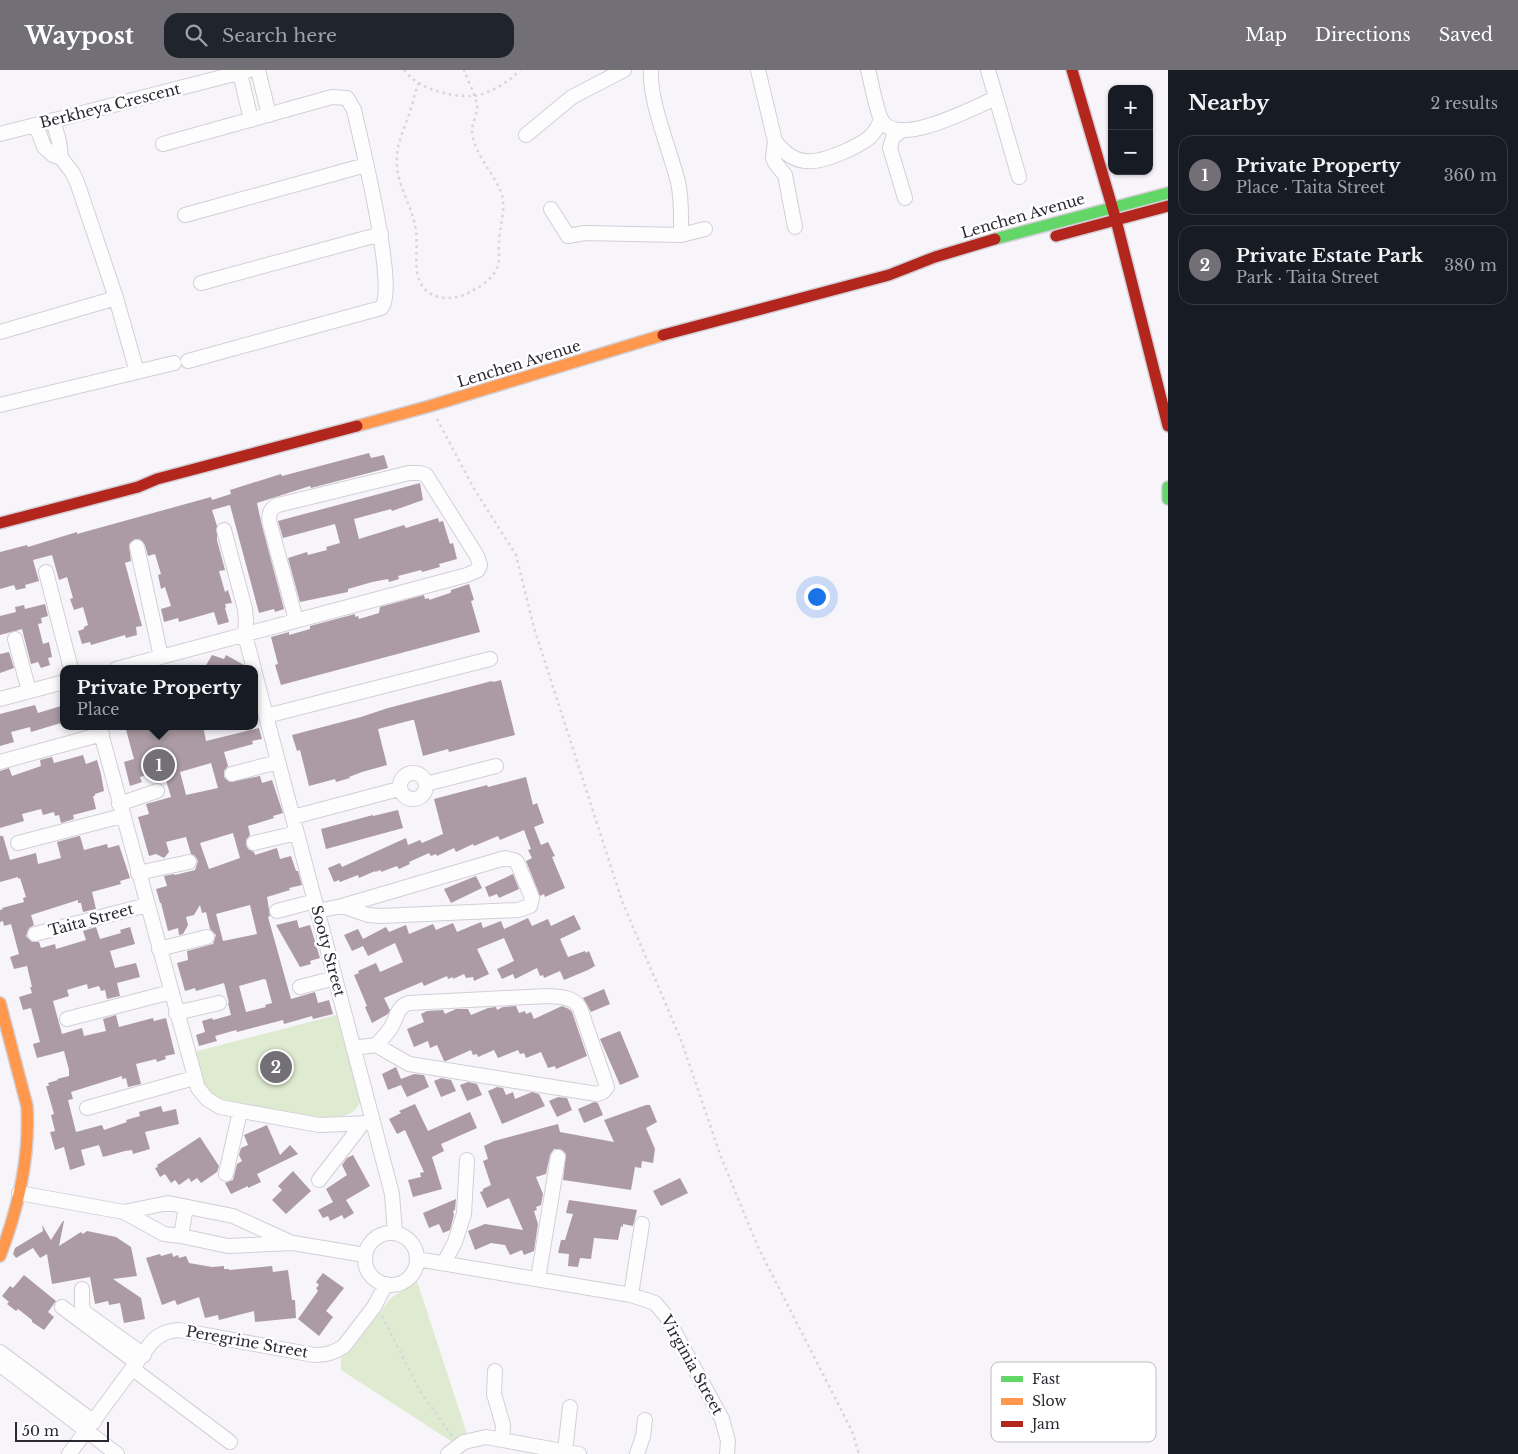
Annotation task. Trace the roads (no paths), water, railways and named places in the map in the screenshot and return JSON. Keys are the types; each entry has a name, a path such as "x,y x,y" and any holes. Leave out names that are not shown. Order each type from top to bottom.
{"main road":[{"path":"1072,70 1116,220 1168,426"},
{"path":"1081,70 1108,154"},
{"path":"1114,175 1129,222"},
{"name":"Lenchen Avenue","path":"889,276 910,266 950,253 1112,206 1121,195 1168,193"},
{"name":"Lenchen Avenue","path":"1048,238 1116,220 1129,222 1168,206"},
{"path":"1134,245 1168,394"},
{"name":"Lenchen Avenue","path":"0,512 126,483 157,479 430,406 683,329 889,276 912,274 981,255"},
{"name":"Lenchen Avenue","path":"0,523 138,487 157,479"},
{"path":"1168,487 1168,499"},
{"path":"0,1003 28,1113 28,1135 19,1193 0,1256"}],"street":[{"path":"258,70 269,115"},
{"path":"526,135 572,98 624,70"},
{"path":"651,70 650,79 655,103 678,183 682,204 680,236"},
{"path":"758,70 775,141 774,158 776,164 785,175 795,227"},
{"path":"868,70 881,119 892,128 901,131 925,128 996,98"},
{"path":"988,70 1019,177"},
{"path":"245,71 251,120"},
{"name":"Berkheya Crescent","path":"0,134 245,71"},
{"path":"163,144 332,97 347,98 354,110 381,234 386,295 384,305 380,308 188,361"},
{"path":"775,141 785,153 798,160 812,162 831,158 867,140 874,135 881,119"},
{"path":"52,120 59,142 61,158 77,182 116,298 137,372"},
{"path":"36,125 44,147 53,155 61,158"},
{"path":"901,131 893,137 890,148 905,198"},
{"path":"867,140 878,139 890,148"},
{"path":"785,175 789,166 798,160"},
{"path":"185,215 366,165"},
{"path":"551,209 568,236 585,233 680,236 705,228"},
{"path":"201,283 381,234"},
{"path":"0,332 116,298"},
{"path":"0,406 174,363"},
{"path":"131,665 467,575 478,570 480,565 477,556 426,475 409,473 278,505 270,510 270,524 296,620"},
{"name":"Sooty Street","path":"224,530 244,609 246,621 245,635 253,665"},
{"path":"137,546 161,657"},
{"path":"46,572 70,665"},
{"path":"15,639 29,691"},
{"path":"266,716 490,659"},
{"path":"0,699 60,683"},
{"name":"Sooty Street","path":"258,685 353,1048 368,1123 393,1200 396,1233"},
{"path":"0,762 100,730"},
{"name":"Taita Street","path":"100,730 194,1078 202,1094 213,1104 220,1107 319,1125 368,1123"},
{"path":"232,774 278,762"},
{"path":"293,817 400,789 401,780 408,774 417,774 424,779 426,784 496,766"},
{"path":"18,843 121,810 157,791"},
{"path":"254,843 297,833"},
{"path":"277,911 316,906 342,906 505,858 517,862 532,898 527,908 381,916 368,915 342,906"},
{"path":"138,873 189,862"},
{"name":"Taita Street","path":"35,934 147,905"},
{"path":"159,949 207,937"},
{"path":"300,987 335,978"},
{"path":"67,1019 171,992"},
{"path":"353,1048 376,1045 409,1064 597,1094 603,1092 607,1087 580,1008 574,1000 564,997 547,996 403,1004 392,1027 376,1045"},
{"path":"176,1013 219,1003"},
{"path":"87,1108 194,1078"},
{"path":"226,1174 240,1111"},
{"path":"320,1180 368,1123"},
{"path":"542,1280 558,1157"},
{"path":"444,1263 455,1242 464,1214 467,1160"},
{"path":"19,1193 124,1212 164,1234 236,1247 293,1243 365,1255"},
{"path":"542,1280 560,1194"},
{"path":"124,1212 168,1203 233,1216 293,1243"},
{"path":"181,1236 186,1207"},
{"path":"631,1295 642,1224"},
{"path":"386,1233 396,1233 404,1236 411,1242 417,1259 415,1268 410,1276 395,1284 386,1284 378,1281 371,1275 366,1267 365,1255 370,1242 377,1236 386,1233"},
{"name":"Virginia Street","path":"417,1259 631,1295 655,1303 666,1316 722,1419 728,1441 727,1454"},
{"name":"Peregrine Street","path":"69,1454 151,1343 159,1335 170,1330 178,1330 314,1354 326,1354 337,1351 344,1346 374,1307 386,1284"},
{"path":"82,1289 84,1312 230,1442"},
{"path":"62,1307 138,1362"},
{"path":"0,1352 117,1454"},
{"path":"3,1367 88,1430 104,1454"},
{"path":"495,1371 494,1394 503,1425 502,1440"},
{"path":"565,1452 570,1408"},
{"path":"636,1454 642,1440 645,1420"},
{"path":"448,1454 459,1445 479,1438 502,1440 541,1451 579,1454"}],"place":[{"name":"Private Property","path":"159,765"},
{"name":"Private Estate Park","path":"276,1067"}]}
